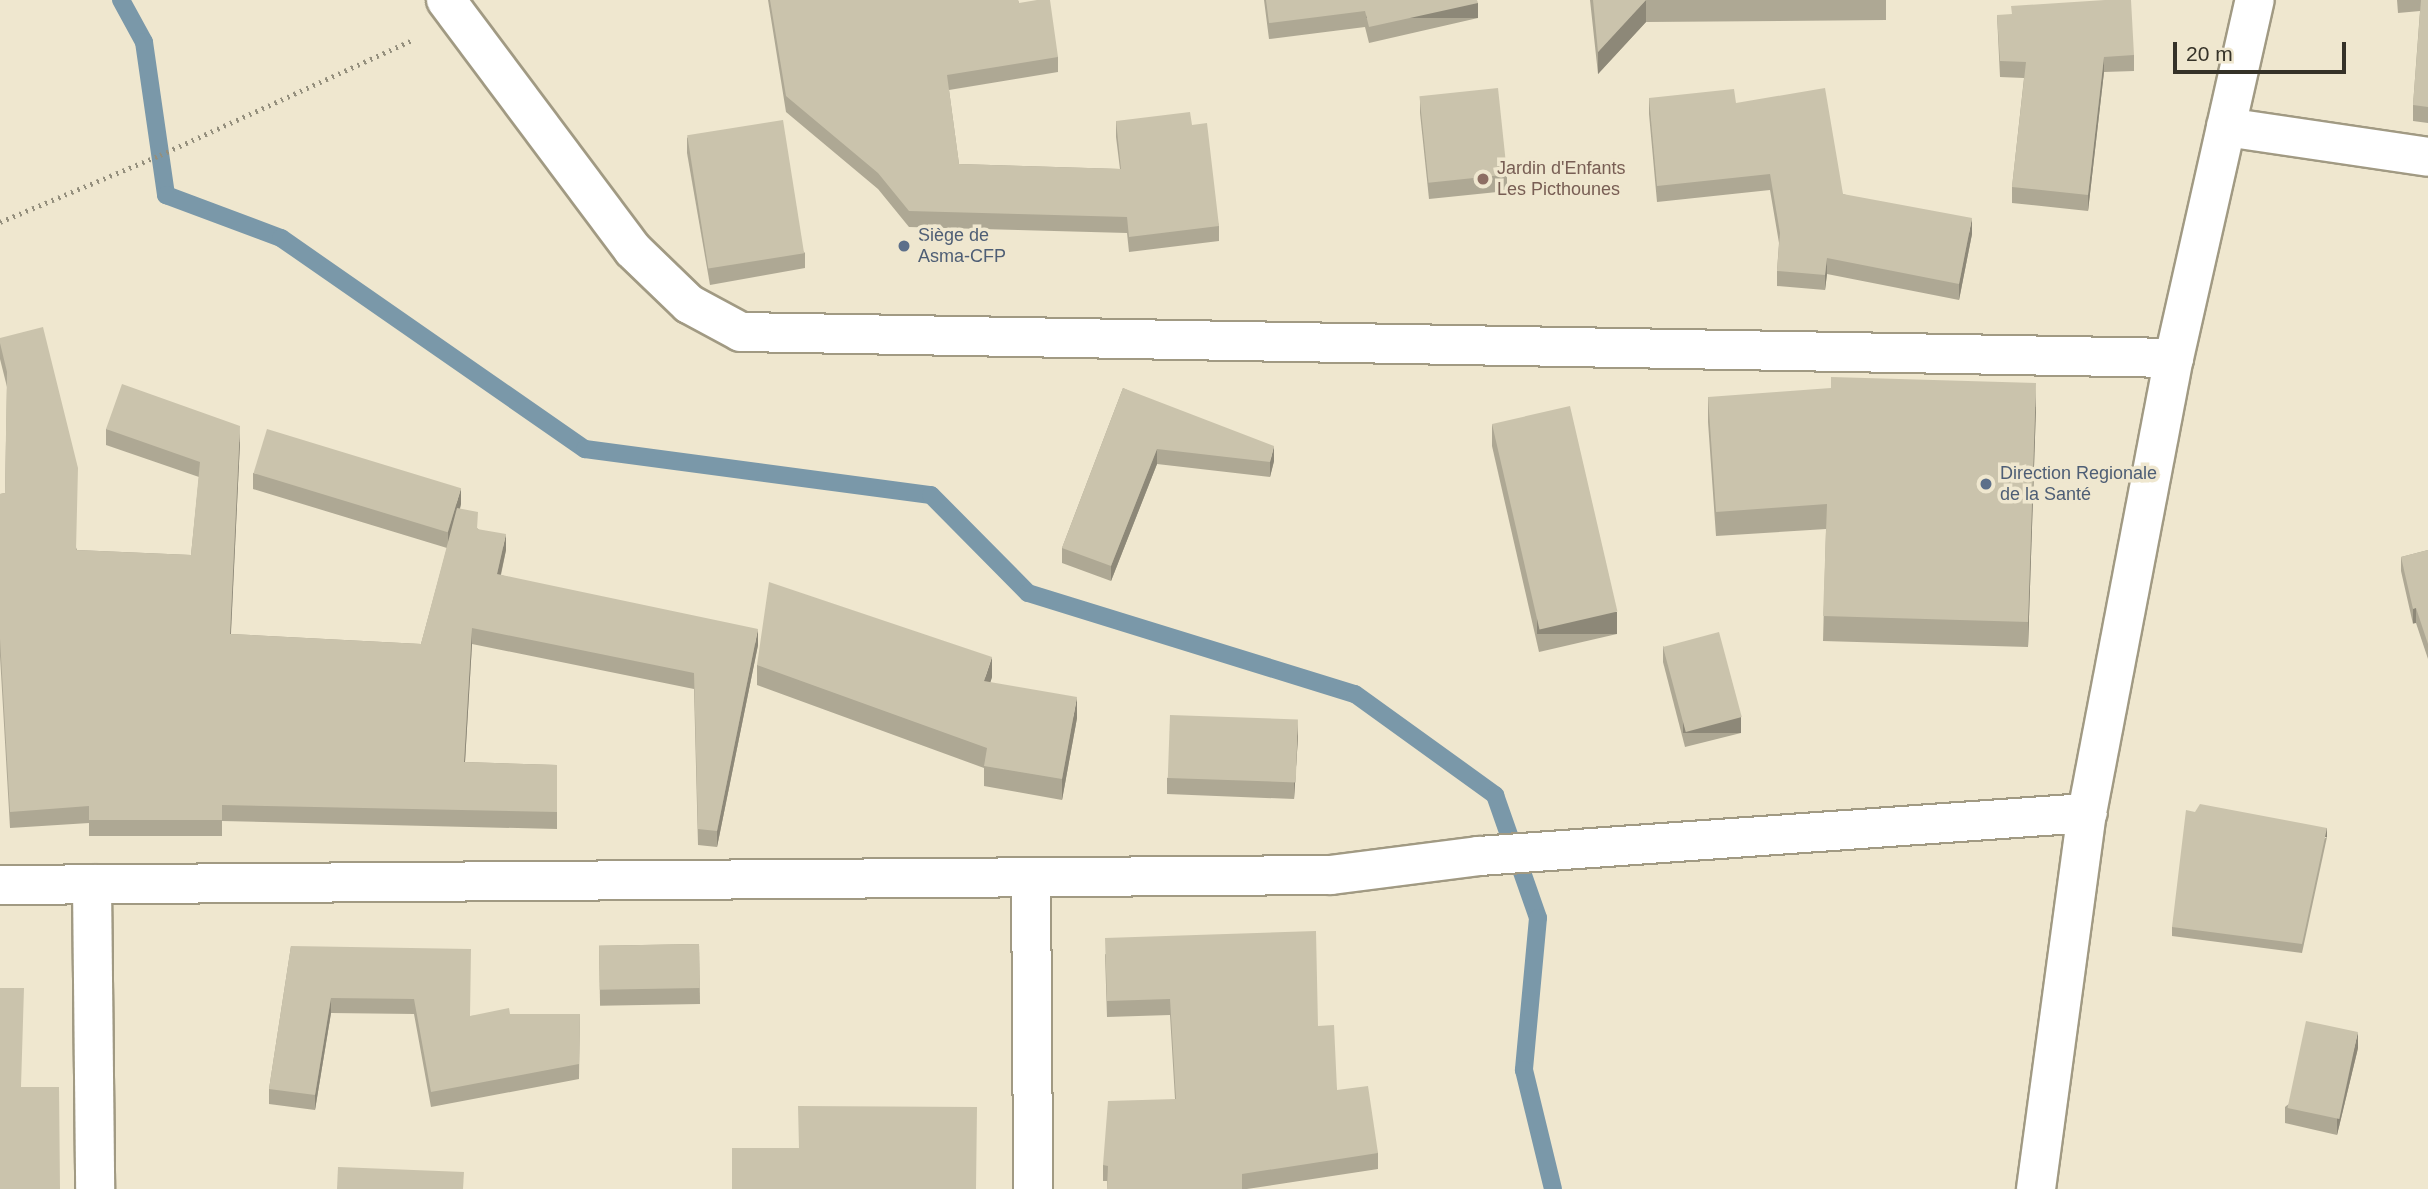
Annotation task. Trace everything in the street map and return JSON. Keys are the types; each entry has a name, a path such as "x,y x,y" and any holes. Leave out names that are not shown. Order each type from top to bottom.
{"street":[{"path":"2036,1189 2087,813 2174,358 2255,0"},
{"path":"451,10 633,250 689,304 741,332 2174,358"},
{"path":"2226,127 2428,158"},
{"path":"0,885 1331,875 1479,856 2087,813"},
{"path":"1031,877 1034,1189"},
{"path":"92,884 95,1189"}],"path":[{"path":"0,222 160,155 451,10"}],"building":[{"path":"770,0 1018,0 1019,3 1050,0 1058,57 947,75 959,164 1121,169 1116,121 1190,112 1192,125 1207,123 1219,226 1129,237 1127,217 909,211 878,173 786,96"},
{"path":"1266,0 1477,0 1478,3 1369,27 1365,11 1269,23"},
{"path":"1593,0 1646,0 1598,52"},
{"path":"2131,0 2134,55 2104,57 2088,195 2012,187 2026,62 2000,61 1997,15 2012,14 2011,6"},
{"path":"2421,0 2428,0 2428,107 2413,105"},
{"path":"1498,88 1507,175 1429,183 1419,96"},
{"path":"1825,88 1843,194 1972,218 1959,284 1827,258 1825,275 1777,271 1780,233 1770,174 1657,186 1649,98 1734,89 1736,103"},
{"path":"783,120 804,253 708,269 687,135"},
{"path":"43,327 78,468 76,550 191,555 200,462 106,429 122,384 240,426 230,634 421,644 457,508 478,512 477,529 506,534 497,574 758,629 717,831 698,829 694,673 472,628 464,762 557,765 557,812 222,805 222,820 89,820 89,806 10,812 0,639 0,494 5,493 7,372 0,338"},
{"path":"1831,377 2036,383 2028,622 1823,616 1827,504 1716,512 1708,397 1831,388"},
{"path":"1123,388 1274,446 1270,462 1157,449 1111,566 1062,548"},
{"path":"1570,406 1617,612 1540,630 1492,424"},
{"path":"267,429 461,488 448,532 254,473"},
{"path":"2428,550 2428,644 2416,608 2413,609 2401,557"},
{"path":"769,582 992,657 984,681 1077,697 1062,779 984,766 987,748 757,665"},
{"path":"1719,632 1742,717 1686,732 1663,647"},
{"path":"1170,715 1298,719 1296,782 1168,778"},
{"path":"2200,804 2327,828 2302,944 2172,927 2186,810 2195,812"},
{"path":"1316,931 1318,1026 1334,1025 1337,1090 1368,1086 1378,1153 1242,1174 1242,1189 1107,1189 1108,1166 1103,1165 1108,1101 1176,1099 1170,999 1107,1001 1105,938"},
{"path":"699,944 700,988 600,990 599,946"},
{"path":"291,946 471,949 470,1016 509,1008 510,1014 580,1014 579,1064 431,1092 414,999 331,998 315,1095 269,1089"},
{"path":"0,988 24,988 21,1087 59,1087 60,1189 0,1189"},
{"path":"2306,1021 2358,1032 2339,1119 2287,1108"},
{"path":"798,1106 977,1107 976,1189 732,1189 732,1148 799,1148"},
{"path":"338,1167 464,1172 463,1189 337,1189"}],"waterway":[{"path":"121,0 144,42 166,195 281,238 585,449 931,495 1028,593 1355,694 1495,795 1538,918 1524,1070 1553,1189"}],"place":[{"name":"Jardin d'Enfants Les Picthounes","path":"1483,179"},
{"name":"Siège de Asma-CFP","path":"904,246"},
{"name":"Direction Regionale de la Santé","path":"1986,484"}]}
